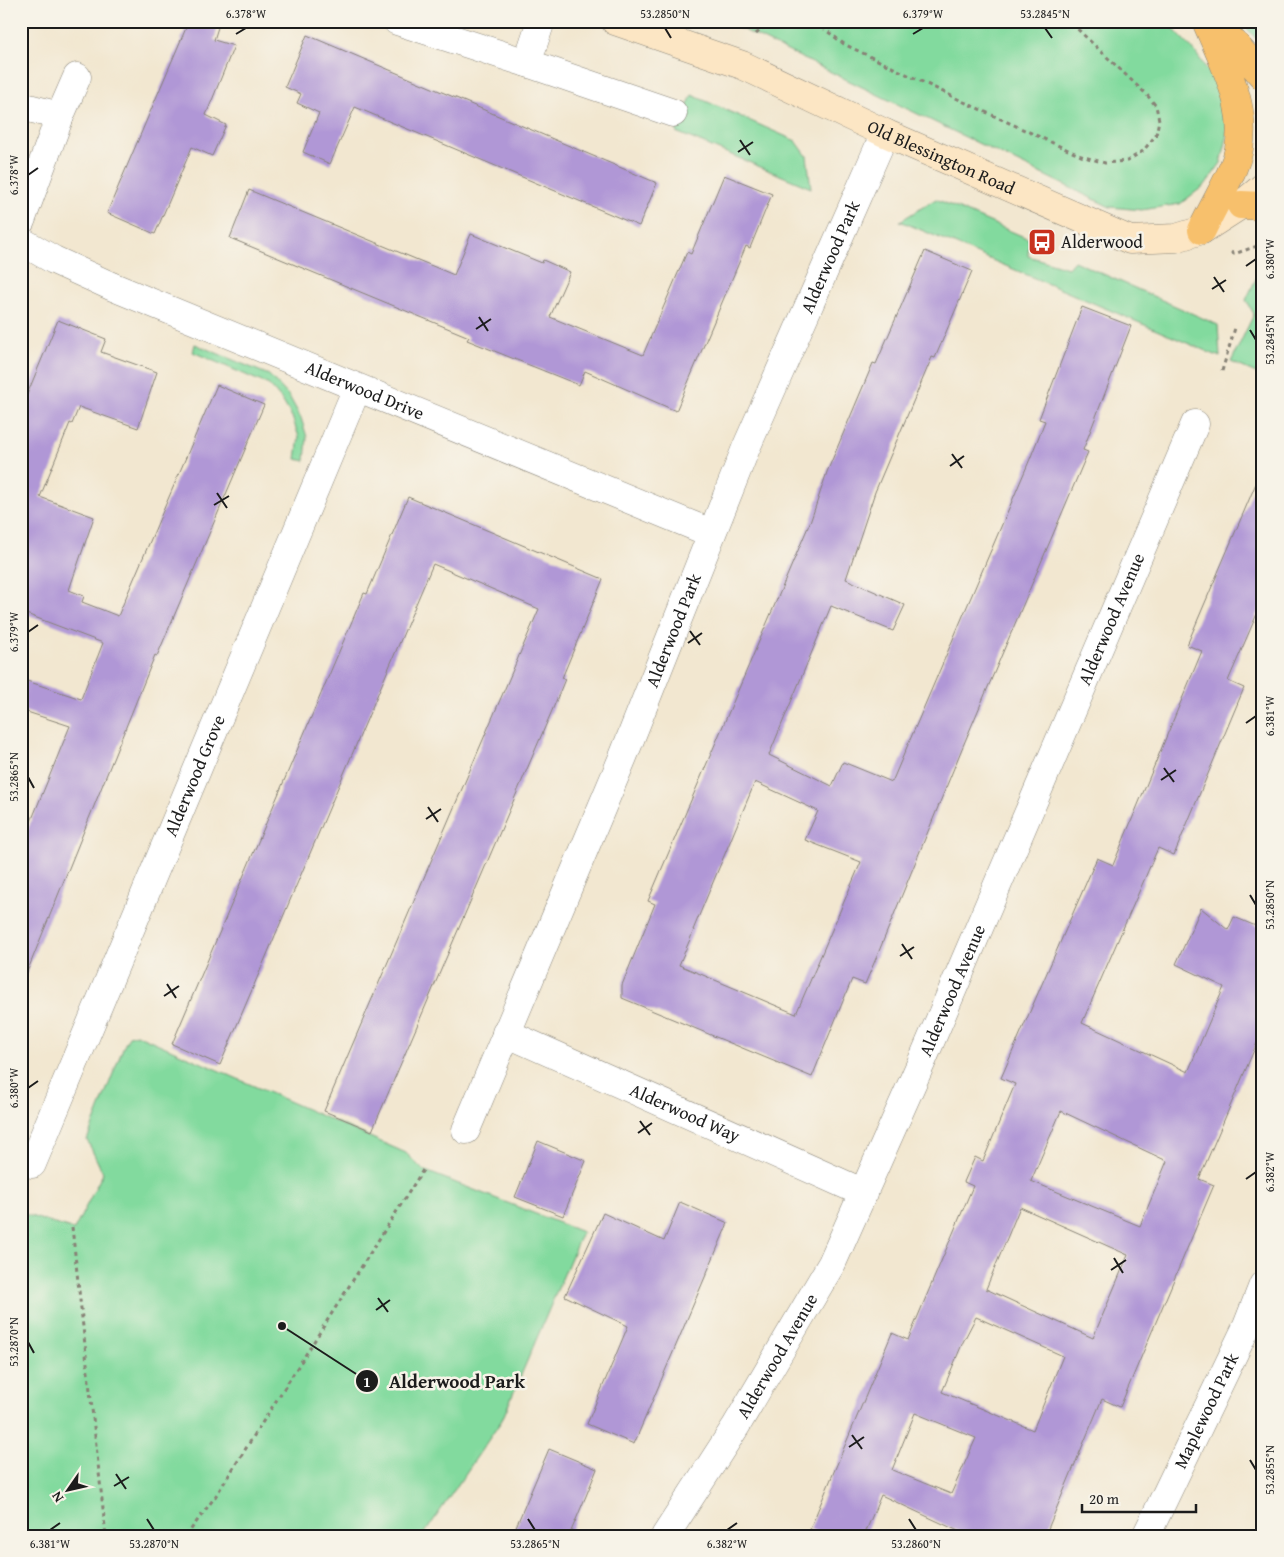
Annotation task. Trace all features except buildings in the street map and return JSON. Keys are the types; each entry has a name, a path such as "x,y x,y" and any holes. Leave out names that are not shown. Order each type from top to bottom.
{"main road":[{"path":"1202,230 1234,166 1241,130 1240,113 1236,97 1206,21"},
{"path":"1214,21 1263,76"}],"street":[{"path":"397,21 527,62 673,113"},
{"path":"527,62 541,21"},
{"name":"Old Blessington Road","path":"615,21 742,65 885,133 1130,240 1176,238 1202,230 1252,205 1263,187"},
{"path":"21,222 60,116 77,77"},
{"path":"21,106 60,116"},
{"name":"Alderwood Park","path":"466,1130 623,757 746,448 885,133"},
{"name":"Alderwood Drive","path":"21,241 54,260 110,286 711,533"},
{"name":"Alderwood Grove","path":"32,1164 357,388"},
{"name":"Alderwood Avenue","path":"665,1536 736,1426 828,1272 864,1193 1195,424"},
{"name":"Alderwood Way","path":"506,1033 864,1193"},
{"name":"Maplewood Park","path":"1146,1536 1255,1330 1263,1284"}],"path":[{"path":"753,39 770,21"},
{"path":"806,21 823,28 844,44 1081,156 1105,163 1127,161 1142,151 1156,135 1159,120 1156,106 1147,95 1068,21"},
{"path":"820,21 823,28"},
{"path":"1222,371 1235,328"},
{"path":"186,1536 215,1496 423,1170"},
{"path":"72,1228 106,1536"}],"green space":[{"path":"719,21 1166,21 1195,52 1220,88 1226,112 1227,138 1221,163 1205,185 1180,204 1142,210 1110,207 746,31"},
{"path":"1240,21 1263,21 1263,46"},
{"path":"692,95 796,141 807,156 811,188 676,132"},
{"path":"936,199 1029,239 1028,256 1068,268 1074,261 1218,325 1220,357 900,221"},
{"path":"1263,264 1263,376 1231,362 1254,314 1246,300"},
{"path":"195,344 269,375 289,396 301,418 307,437 305,461 296,459 299,437 292,417 282,400 269,385 193,352"},
{"path":"136,1034 406,1153 423,1170 582,1232 502,1420 423,1536 21,1536 21,1213 74,1230 103,1173 87,1140 123,1048 129,1036"}],"place":[{"name":"Alderwood","path":"1042,242"},
{"name":"Alderwood Park","path":"282,1326"}]}
